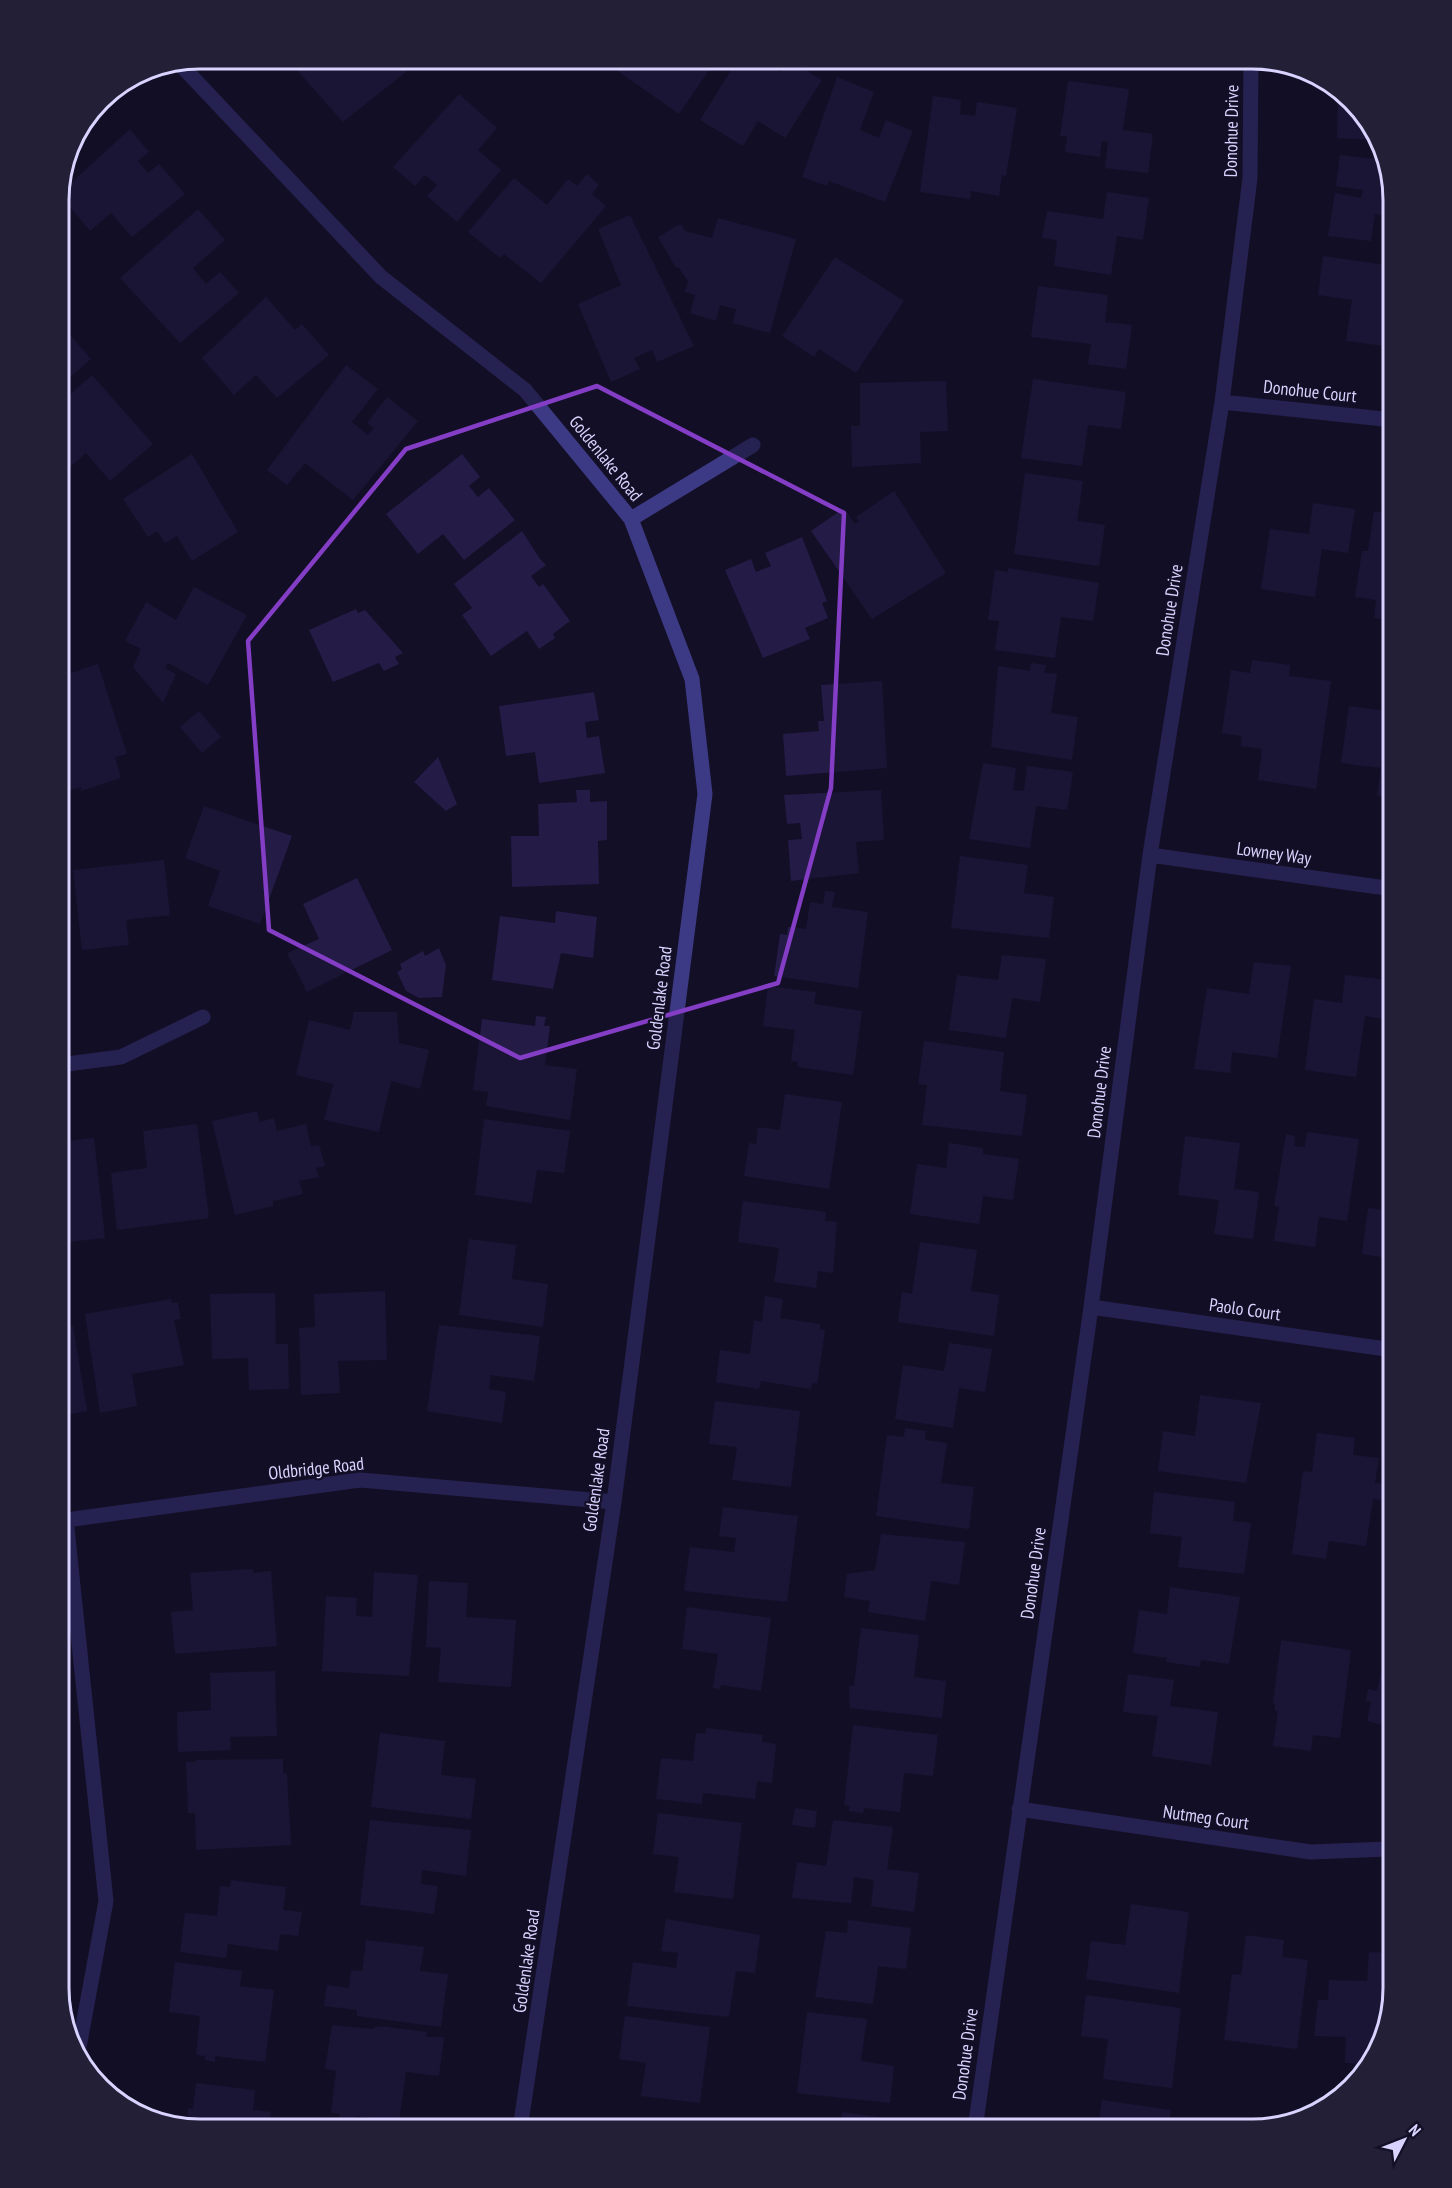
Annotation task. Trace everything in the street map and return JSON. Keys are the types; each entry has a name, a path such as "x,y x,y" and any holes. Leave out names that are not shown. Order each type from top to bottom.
{"street":[{"name":"Donohue Drive","path":"976,2119 1018,1809 1091,1307 1150,855 1222,402 1250,178 1251,69"},
{"name":"Goldenlake Road","path":"186,70 381,277 525,390 631,519 692,679 705,794 614,1502 521,2119"},
{"name":"Donohue Court","path":"1222,402 1383,419"},
{"path":"631,519 753,445"},
{"name":"Lowney Way","path":"1150,855 1383,887"},
{"path":"69,1064 121,1057 203,1017"},
{"name":"Paolo Court","path":"1091,1307 1383,1348"},
{"name":"Oldbridge Road","path":"69,1519 360,1480 614,1502"},
{"path":"69,1581 106,1901 80,2040"},
{"name":"Nutmeg Court","path":"1018,1809 1311,1852 1383,1849"}],"highlighted area":[{"path":"597,386 844,513 831,788 778,983 520,1058 269,930 248,641 406,449"}],"building":[{"path":"296,69 405,69 407,71 343,122"},
{"path":"615,69 713,69 711,72 709,70 679,114"},
{"path":"732,69 775,69 780,72 782,69 804,69 822,80 785,138 758,121 743,146 700,120"},
{"path":"837,77 874,92 860,130 879,138 886,120 913,131 885,202 829,181 827,186 802,177"},
{"path":"1068,81 1129,89 1123,130 1153,134 1148,173 1105,168 1108,142 1102,141 1100,157 1065,152 1067,136 1060,136"},
{"path":"459,94 497,128 478,150 501,170 457,222 427,196 437,185 425,175 415,186 393,167"},
{"path":"933,96 961,100 960,114 975,116 977,102 1017,108 1006,176 1002,175 999,196 971,191 970,199 920,192"},
{"path":"1338,101 1356,120 1367,140 1337,138"},
{"path":"130,129 149,152 138,161 148,173 159,164 185,194 132,237 111,213 90,231 69,206 71,183"},
{"path":"1340,155 1376,159 1382,183 1383,215 1375,214 1371,241 1328,236 1335,193 1361,198 1363,190 1336,186"},
{"path":"587,174 599,185 592,194 606,206 541,283 504,254 500,258 468,232 514,178 547,205 568,179 577,186"},
{"path":"1107,192 1149,198 1143,240 1117,236 1111,275 1054,266 1057,240 1042,238 1047,211 1103,219"},
{"path":"198,209 225,240 193,268 206,284 220,272 239,293 180,343 120,278"},
{"path":"630,215 694,346 657,362 652,350 634,358 640,369 611,382 578,304 621,285 598,229"},
{"path":"718,218 796,239 770,333 733,323 736,309 720,305 716,321 690,313 695,295 685,292 688,281 678,267 676,268 658,237 682,225 685,231 712,238"},
{"path":"1323,256 1383,265 1383,346 1346,341 1352,300 1318,295"},
{"path":"835,257 904,301 856,373 819,349 814,357 782,336"},
{"path":"1038,286 1108,295 1105,322 1132,325 1126,369 1088,364 1091,344 1031,337"},
{"path":"266,297 295,330 302,324 329,355 277,398 256,375 234,395 202,358"},
{"path":"69,334 91,359 69,378"},
{"path":"346,365 378,389 352,422 368,435 374,428 367,423 387,397 418,421 353,500 305,463 287,485 267,470"},
{"path":"92,375 153,444 110,481 86,453 69,468 69,395"},
{"path":"1033,379 1126,392 1121,429 1088,425 1082,466 1021,458"},
{"path":"946,381 948,431 920,432 921,463 852,467 851,426 860,426 860,383"},
{"path":"192,454 238,532 192,561 177,536 165,543 157,531 148,537 123,499"},
{"path":"462,454 480,477 469,486 478,497 489,488 515,520 464,560 443,534 418,554 386,514"},
{"path":"1025,473 1083,481 1077,521 1105,525 1099,566 1014,554"},
{"path":"894,491 946,573 872,619 811,531 844,508 855,524 859,521 856,517"},
{"path":"1313,503 1355,509 1348,553 1322,549 1315,597 1261,589 1270,529 1309,534"},
{"path":"1374,511 1383,512 1383,619 1374,618 1376,600 1355,597 1362,551 1368,551"},
{"path":"522,531 546,565 531,576 539,587 543,584 570,621 553,634 555,638 539,649 527,631 491,656 462,615 472,608 454,584"},
{"path":"802,537 827,601 822,603 828,618 805,628 810,639 763,658 725,570 751,559 756,572 771,566 765,553"},
{"path":"1008,568 1099,583 1093,621 1061,617 1055,658 995,650 999,621 988,620 995,570 1008,572"},
{"path":"194,587 247,615 208,685 168,663 165,668 176,674 163,703 133,667 141,649 125,641 146,602 176,620"},
{"path":"356,609 358,613 365,610 403,653 395,657 399,664 384,671 379,663 333,682 309,630"},
{"path":"1252,660 1290,665 1289,676 1331,681 1316,789 1258,780 1262,749 1241,746 1242,736 1222,733 1231,670 1250,673"},
{"path":"1031,663 1046,665 1044,673 1057,674 1051,713 1078,717 1072,760 991,747 998,666 1030,671"},
{"path":"98,664 127,754 115,757 121,778 81,791 81,787 69,791 69,674"},
{"path":"882,681 887,768 786,776 783,734 819,731 818,721 824,721 821,685"},
{"path":"594,692 599,720 585,722 587,738 599,736 605,773 539,783 535,752 506,756 499,706"},
{"path":"1349,706 1383,711 1383,797 1377,796 1381,768 1341,763"},
{"path":"199,711 221,737 202,753 180,727"},
{"path":"438,757 457,804 446,811 414,782"},
{"path":"983,763 1016,768 1013,790 1024,791 1027,766 1073,772 1067,810 1036,806 1030,848 969,839"},
{"path":"576,790 590,790 590,802 607,801 607,840 598,841 599,884 512,887 511,836 539,836 538,804 577,802"},
{"path":"881,790 884,840 856,842 859,873 791,881 788,840 802,839 800,823 787,824 784,795"},
{"path":"204,806 292,836 260,924 208,906 220,871 185,858"},
{"path":"960,856 1028,865 1024,893 1054,897 1049,938 951,928"},
{"path":"164,860 170,915 126,920 129,945 82,950 73,870"},
{"path":"357,878 392,950 307,992 287,953 319,939 303,904"},
{"path":"825,891 835,892 832,907 868,912 858,988 774,976 780,934 787,935 788,927 806,929 810,902 823,904"},
{"path":"556,911 597,917 593,958 561,953 553,989 492,980 500,916 555,923"},
{"path":"439,948 446,965 442,997 419,998 406,991 397,972 402,969 400,964 423,951 425,956"},
{"path":"1002,955 1046,959 1040,1002 1012,998 1006,1038 949,1030 957,975 998,980"},
{"path":"1254,962 1291,966 1277,1058 1232,1052 1230,1073 1194,1069 1207,988 1249,994"},
{"path":"1345,975 1383,979 1383,1019 1365,1016 1356,1077 1305,1070 1314,999 1342,1003"},
{"path":"768,986 816,992 814,1004 862,1011 853,1075 798,1067 798,1062 791,1061 795,1030 763,1026"},
{"path":"354,1012 397,1012 399,1043 429,1050 420,1089 391,1081 379,1132 324,1120 333,1084 296,1075 309,1020 350,1030"},
{"path":"536,1016 546,1017 544,1026 550,1026 545,1065 577,1069 570,1120 486,1106 488,1092 473,1090 482,1019 535,1026"},
{"path":"924,1041 1004,1052 1000,1091 1027,1095 1022,1136 922,1125 927,1085 918,1084"},
{"path":"785,1094 842,1102 829,1189 744,1176 749,1143 756,1144 758,1127 780,1130"},
{"path":"257,1111 260,1122 274,1118 277,1131 306,1124 311,1147 319,1145 325,1166 316,1168 319,1177 299,1181 303,1194 273,1201 273,1206 235,1215 212,1121"},
{"path":"484,1119 570,1131 564,1173 537,1170 532,1203 475,1195"},
{"path":"197,1124 209,1218 117,1230 111,1173 147,1168 143,1131"},
{"path":"1307,1132 1359,1139 1347,1221 1319,1217 1315,1247 1274,1241 1279,1207 1274,1206 1286,1134 1295,1136 1294,1146 1305,1147"},
{"path":"1185,1136 1240,1143 1234,1189 1259,1192 1253,1239 1214,1234 1219,1200 1178,1195"},
{"path":"94,1138 105,1238 69,1242 69,1141"},
{"path":"949,1143 983,1148 983,1154 1019,1159 1013,1200 983,1196 979,1224 910,1214 917,1164 946,1168"},
{"path":"743,1201 826,1212 825,1221 837,1222 833,1273 818,1271 816,1288 774,1282 779,1248 738,1242"},
{"path":"1368,1208 1383,1210 1383,1257 1362,1254"},
{"path":"469,1239 516,1245 512,1279 548,1284 543,1327 459,1315"},
{"path":"920,1242 977,1250 971,1291 999,1295 994,1336 898,1322 902,1292 912,1294"},
{"path":"385,1291 387,1360 338,1361 340,1393 301,1395 299,1328 315,1327 314,1294"},
{"path":"275,1293 276,1344 288,1344 289,1389 249,1390 248,1358 212,1359 210,1294"},
{"path":"765,1296 783,1299 780,1318 820,1324 820,1329 825,1330 817,1384 812,1383 811,1389 761,1381 759,1389 716,1382 720,1350 750,1354 754,1320 762,1322"},
{"path":"171,1299 172,1303 178,1303 181,1319 174,1320 184,1365 132,1374 137,1406 100,1413 85,1314"},
{"path":"439,1325 540,1336 534,1381 491,1375 489,1389 506,1392 502,1423 427,1411"},
{"path":"73,1326 87,1411 69,1414 69,1327"},
{"path":"949,1343 992,1349 985,1392 959,1388 953,1428 895,1419 903,1365 944,1371"},
{"path":"1200,1395 1261,1403 1246,1483 1158,1471 1163,1431 1195,1436"},
{"path":"715,1401 800,1411 791,1487 732,1480 737,1447 709,1444"},
{"path":"905,1428 926,1431 925,1440 947,1443 941,1483 974,1487 969,1529 876,1516 887,1435 904,1437"},
{"path":"1317,1433 1355,1438 1353,1455 1379,1458 1375,1483 1383,1484 1383,1500 1373,1499 1366,1546 1329,1541 1326,1559 1292,1554 1303,1471 1312,1472"},
{"path":"1154,1492 1235,1502 1233,1521 1251,1523 1244,1574 1178,1567 1182,1537 1150,1533"},
{"path":"723,1507 798,1516 787,1602 684,1591 690,1547 734,1552 736,1538 719,1536"},
{"path":"881,1534 965,1542 959,1585 931,1581 925,1621 868,1612 870,1601 844,1597 847,1574 875,1570"},
{"path":"253,1569 253,1573 271,1571 277,1646 175,1654 171,1612 193,1610 190,1573"},
{"path":"374,1572 418,1575 409,1676 322,1671 326,1596 357,1598 356,1616 372,1617"},
{"path":"429,1581 468,1583 466,1617 516,1620 511,1687 438,1682 441,1648 426,1647"},
{"path":"1170,1587 1240,1597 1229,1664 1201,1660 1200,1667 1166,1662 1167,1658 1133,1653 1139,1610 1167,1614"},
{"path":"687,1607 771,1618 761,1691 721,1685 720,1689 713,1688 718,1654 682,1649"},
{"path":"861,1628 919,1635 914,1677 946,1681 942,1718 850,1708 849,1687 854,1685"},
{"path":"1281,1640 1351,1650 1340,1738 1313,1735 1311,1751 1273,1746 1278,1711 1275,1711 1273,1703"},
{"path":"1383,1664 1383,1725 1367,1721 1371,1702 1366,1701 1368,1689 1377,1691"},
{"path":"275,1671 277,1736 230,1737 231,1750 178,1752 177,1712 211,1710 210,1673"},
{"path":"1128,1674 1174,1680 1170,1706 1218,1712 1211,1765 1152,1756 1158,1716 1123,1712"},
{"path":"853,1725 938,1735 933,1776 904,1773 900,1812 864,1808 863,1813 849,1811 850,1806 844,1805"},
{"path":"706,1728 763,1735 762,1742 776,1744 772,1783 757,1781 755,1799 703,1793 702,1804 656,1799 661,1758 693,1761 696,1733 705,1734"},
{"path":"380,1733 445,1741 441,1775 476,1779 471,1819 371,1807"},
{"path":"283,1759 283,1773 287,1774 291,1845 196,1850 195,1813 188,1813 186,1762"},
{"path":"795,1808 817,1811 815,1828 792,1825"},
{"path":"658,1813 742,1823 733,1899 674,1892 679,1857 653,1854"},
{"path":"370,1820 471,1830 466,1876 422,1870 421,1884 438,1886 434,1914 360,1905"},
{"path":"833,1820 893,1827 887,1869 919,1873 914,1912 871,1906 874,1880 854,1877 851,1903 792,1898 797,1862 826,1866"},
{"path":"231,1880 286,1887 283,1910 302,1912 298,1936 280,1934 278,1951 228,1944 226,1958 180,1952 185,1913 217,1916 220,1886 230,1887"},
{"path":"1131,1904 1189,1912 1179,1993 1086,1979 1091,1941 1125,1945"},
{"path":"666,1919 760,1935 755,1973 736,1971 729,2017 627,2006 633,1962 676,1968 678,1953 661,1951"},
{"path":"848,1920 911,1928 906,1969 878,1966 873,2004 815,1997 826,1931 847,1933"},
{"path":"1246,1935 1284,1940 1282,1957 1308,1960 1297,2049 1224,2040 1232,1974 1241,1975"},
{"path":"366,1940 424,1947 420,1971 448,1974 441,2027 357,2016 357,2010 324,2006 327,1985 349,1988 351,1970 362,1971"},
{"path":"1369,1952 1383,1953 1383,1988 1379,2022 1359,2064 1345,2063 1346,2037 1314,2036 1318,2000 1328,2000 1329,1980 1367,1981"},
{"path":"175,1962 242,1971 240,1986 274,1990 265,2062 215,2056 215,2062 205,2060 205,2056 196,2055 200,2016 169,2012"},
{"path":"1086,1995 1181,2008 1172,2088 1103,2079 1108,2039 1081,2036"},
{"path":"807,2012 867,2019 861,2061 894,2066 890,2103 797,2093"},
{"path":"625,2016 710,2027 700,2103 641,2096 646,2063 619,2059"},
{"path":"332,2025 372,2029 379,2026 427,2032 426,2037 444,2037 439,2076 406,2072 399,2119 356,2116 356,2119 339,2119 340,2114 331,2113 336,2071 325,2069"},
{"path":"196,2083 255,2090 253,2110 271,2112 270,2119 192,2119 168,2115 187,2117 188,2108 193,2109"},
{"path":"1102,2100 1171,2110 1170,2119 1099,2119"},
{"path":"842,2112 885,2118 885,2119 841,2119"}]}
